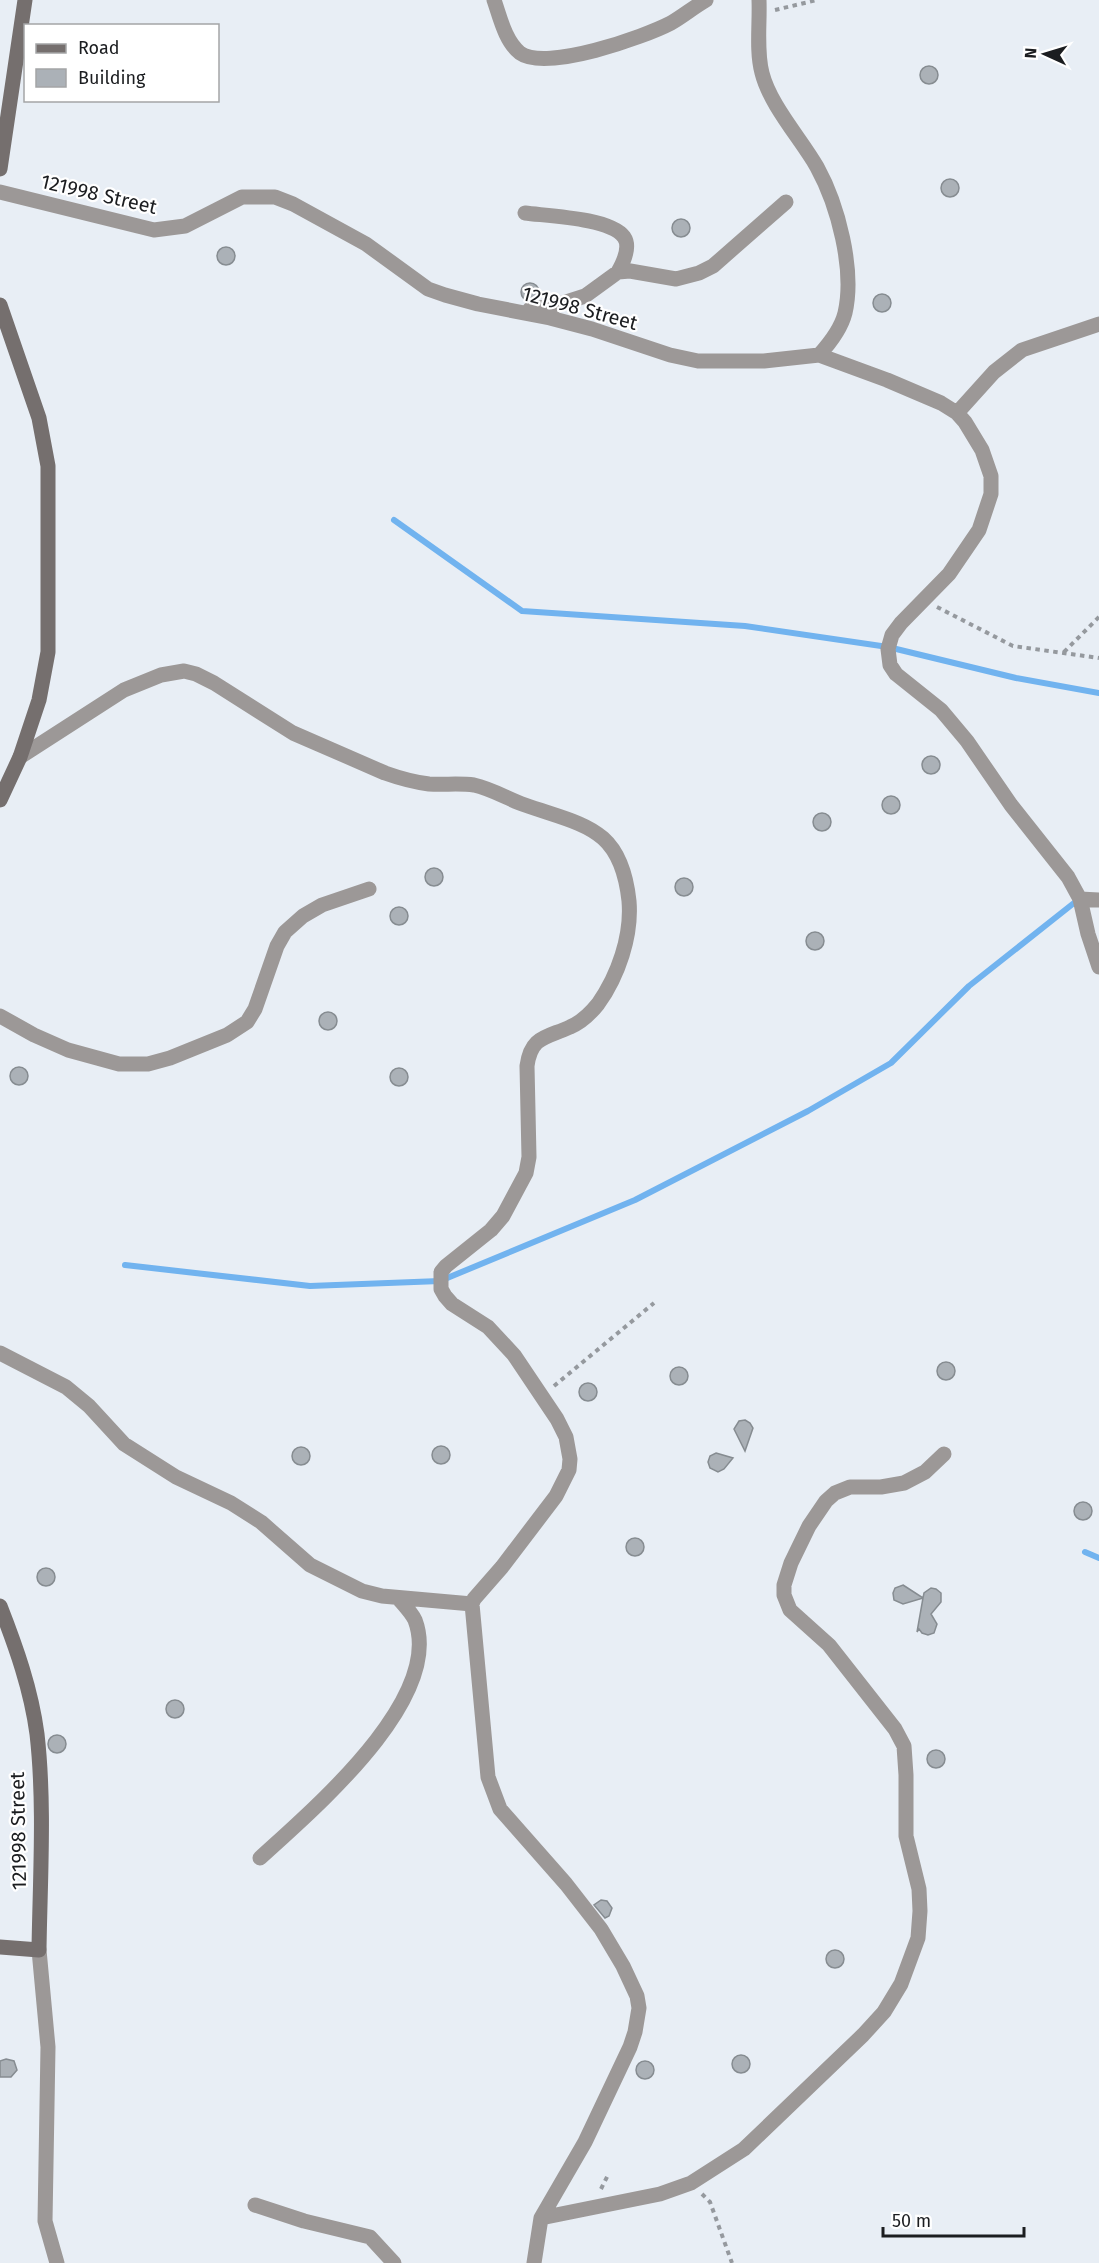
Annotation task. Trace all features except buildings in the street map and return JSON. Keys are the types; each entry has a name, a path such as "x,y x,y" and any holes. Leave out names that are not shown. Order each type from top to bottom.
{"street":[{"path":"0,169 25,0"},
{"path":"494,0 508,38 515,48 522,54 549,59 595,51 627,41 670,23 706,0"},
{"path":"759,7 761,72 771,95 817,168 834,208 845,254 848,287 845,312 841,325 819,355 941,403 957,413 974,434 991,476 991,494 979,530 949,574 892,635 888,649 890,665 896,674 941,710 1068,877 1080,899 1099,967"},
{"name":"121998 Street","path":"0,192 154,230 185,226 243,197 275,197 293,204 366,244 428,288 478,304 592,329 670,355 698,361 764,361 819,355"},
{"path":"618,272 630,271 676,279 699,273 713,266 786,202"},
{"path":"521,312 557,305 585,296 618,272 626,254 626,241 618,231 602,224 525,213"},
{"path":"0,800 20,757 39,700 48,652 48,466 39,418 1,314"},
{"path":"957,413 994,372 1023,350 1099,324"},
{"path":"20,757 124,690 161,675 184,671 214,683 293,733 400,778 429,784 459,784 490,789 517,802 587,827 609,843 617,854 622,868 630,909 628,932 606,993 590,1015 571,1027 549,1034 533,1046 529,1053 527,1066 529,1157 526,1173 503,1216 491,1230 441,1272 441,1289 445,1296 452,1304 488,1327 502,1341 542,1396 566,1437 570,1459 569,1470 556,1496 472,1604 488,1777 501,1809 566,1884 601,1929 623,1966 637,1996 639,2008 630,2047 585,2142 541,2218 534,2263"},
{"path":"0,1016 68,1050 119,1064 148,1064 170,1058 227,1035 247,1022 255,1009 277,946 285,932 303,916 322,905 369,889"},
{"path":"1080,899 1099,900"},
{"path":"0,1353 66,1388 89,1406 124,1444 176,1477 231,1503 261,1522 310,1565 362,1591 398,1598 472,1604"},
{"path":"541,2218 660,2194 691,2183 744,2149 863,2035 884,2012 901,1984 918,1938 920,1911 919,1889 906,1836 904,1746 895,1730 829,1646 790,1610 784,1595 791,1563 809,1526 826,1501 835,1493 850,1487 881,1487 914,1479 944,1454"},
{"path":"260,1858 343,1779 382,1735 403,1700 416,1672 419,1646 414,1620 398,1598"},
{"name":"121998 Street","path":"0,1606 22,1668 37,1734 41,1846 39,1950"},
{"path":"0,1947 39,1950 48,2046 45,2221 57,2263"},
{"path":"255,2205 304,2221 370,2237 394,2263"}],"path":[{"path":"759,7 816,0"},
{"path":"923,600 1013,646 1099,658"},
{"path":"1064,652 1099,617"},
{"path":"542,1396 654,1303"},
{"path":"691,2183 710,2202 732,2263"}],"waterway":[{"path":"394,520 522,611 745,626 888,647 1016,678 1099,693"},
{"path":"125,1265 310,1286 440,1281 635,1200 808,1111 891,1063 969,986 1079,899"},
{"path":"1085,1552 1099,1558"}]}
